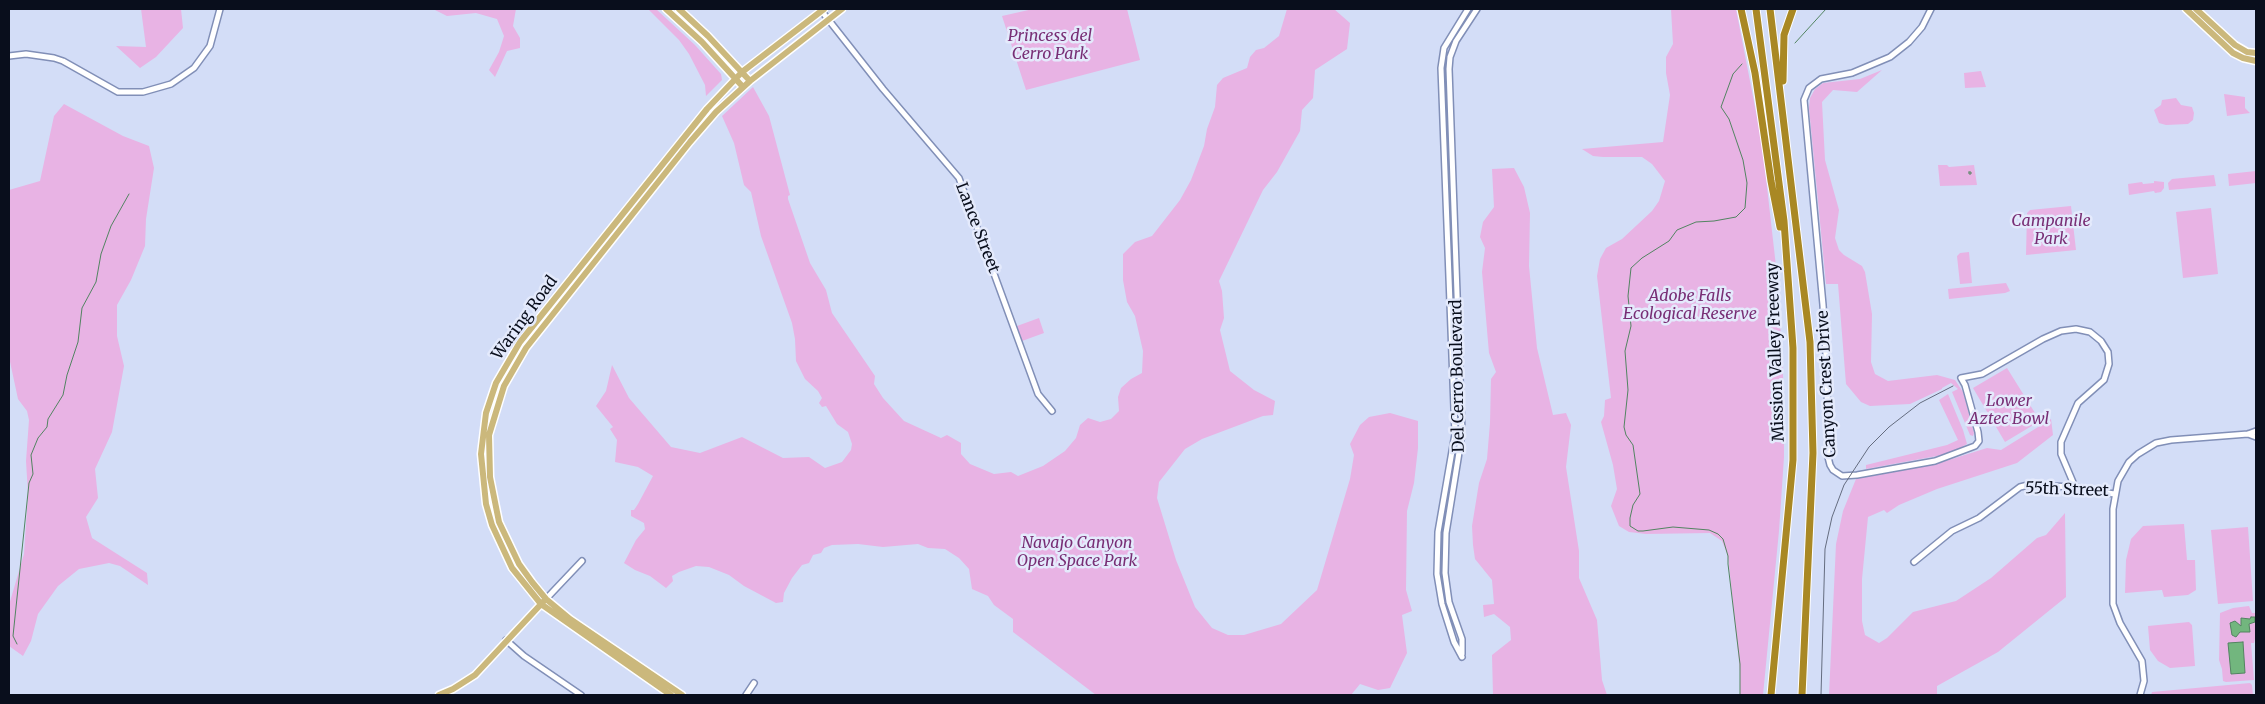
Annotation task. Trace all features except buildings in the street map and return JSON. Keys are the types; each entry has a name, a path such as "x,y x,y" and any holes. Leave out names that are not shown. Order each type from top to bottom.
{"highway":[{"path":"1741,9 1755,73"},
{"path":"1746,9 1771,181 1788,268"},
{"name":"Mission Valley Freeway","path":"1756,9 1788,268 1793,348 1793,460 1771,695"},
{"name":"Mission Valley Freeway","path":"1770,9 1808,309 1813,412 1802,695"},
{"path":"1782,102 1784,35 1794,10"}],"main road":[{"path":"666,9 702,42 743,87"},
{"path":"679,9 750,81"},
{"name":"Waring Road","path":"671,695 544,601 525,585 508,561 492,525 481,477 482,433 486,412 496,383 520,342 706,109 735,78 822,9"},
{"name":"Waring Road","path":"682,695 544,601 516,558 499,522 494,501 488,455 490,434 504,386 526,348 685,148 716,112 743,87 842,9"},
{"path":"2186,9 2233,53 2242,58 2256,61"},
{"path":"2196,9 2235,45 2247,52 2256,53"},
{"path":"439,695 453,689 475,675 544,601"}],"street":[{"path":"9,56 26,54 54,58 63,61 118,92 143,92 171,84 194,68 210,46 220,9"},
{"name":"Lance Street","path":"822,9 888,95 958,178 1038,394 1052,411"},
{"name":"Del Cerro Boulevard","path":"1468,9 1449,37 1442,56 1441,68 1455,434 1438,532 1437,574 1442,604 1454,642 1462,656 1462,639 1450,602 1445,573 1446,533 1462,434 1449,58 1456,41 1477,9"},
{"name":"Canyon Crest Drive","path":"1931,9 1922,27 1909,42 1890,57 1852,73 1820,79 1809,88 1804,100 1823,305 1827,371 1828,457 1830,465 1833,470 1842,476 1857,475 1935,461 1975,446 1979,441 1978,432 1965,385 1961,378 1982,374 2043,338 2076,328 2090,332 2101,341 2108,352 2109,367 2104,380 2082,397 2078,403 2062,442 2061,454 2075,487"},
{"name":"55th Street","path":"2248,434 2252,430 2256,431"},
{"name":"55th Street","path":"1914,562 1952,531 1979,518 2017,488 2028,485 2075,487 2114,494 2125,468 2138,454 2148,447 2171,440 2248,434 2256,436"},
{"path":"2114,494 2113,604 2120,623 2142,661 2144,681 2140,695"},
{"path":"544,601 582,561"},
{"path":"506,640 524,656 581,695"},
{"path":"746,695 754,683"}],"green space":[{"path":"141,9 181,9 183,28 156,57 140,68 116,46 146,47"},
{"path":"433,9 516,9 513,26 520,38 520,48 507,51 495,77 489,70 499,52 504,36 497,19 476,13 447,16"},
{"path":"648,9 656,9 695,45 721,74 722,80 706,96 705,85 689,54 679,40"},
{"name":"Princess del Cerro Park","path":"1033,9 1127,9 1140,60 1026,90 1002,16"},
{"name":"Navajo Canyon Open Space Park","path":"1287,9 1334,9 1350,23 1347,49 1315,70 1313,98 1302,110 1300,131 1277,172 1263,190 1219,281 1222,291 1224,318 1220,330 1230,371 1254,390 1275,401 1273,415 1263,416 1202,439 1185,449 1159,482 1157,498 1176,560 1195,607 1212,628 1228,635 1244,635 1281,624 1317,590 1350,479 1354,455 1350,444 1360,425 1369,417 1390,413 1418,421 1418,448 1414,483 1407,511 1406,590 1412,611 1402,615 1407,653 1390,688 1378,690 1360,684 1351,695 1096,695 1013,632 1013,619 994,605 988,596 972,589 969,569 959,558 945,549 928,548 918,544 883,547 858,544 832,545 824,548 821,553 813,555 809,563 802,565 784,593 783,602 776,603 744,586 729,575 709,567 696,566 679,572 672,576 673,581 666,588 650,576 624,563 636,540 645,529 644,523 631,516 631,510 634,510 638,504 653,476 638,467 615,462 617,440 610,429 613,427 596,406 606,391 612,365 629,398 671,447 700,453 742,437 783,458 809,457 825,468 842,462 851,450 852,444 848,432 837,424 826,406 822,407 819,403 822,398 818,391 805,379 796,361 792,323 761,236 751,192 744,185 734,143 722,116 753,87 769,116 790,195 788,199 810,263 826,290 832,313 875,376 874,384 883,398 904,421 941,438 947,435 961,443 961,454 970,464 994,474 1011,472 1018,476 1043,466 1065,451 1076,438 1080,425 1088,418 1100,422 1111,419 1119,411 1118,397 1121,388 1131,379 1142,373 1143,351 1135,316 1127,302 1123,280 1123,254 1135,242 1152,236 1180,200 1191,180 1204,146 1207,129 1215,107 1217,85 1223,78 1247,68 1250,57 1256,50 1264,48 1279,36"},
{"name":"Adobe Falls Ecological Reserve","path":"1671,9 1736,9 1762,143 1778,284 1784,394 1784,457 1779,531 1763,695 1740,695 1740,672 1728,556 1722,541 1710,533 1646,534 1629,532 1619,526 1611,506 1617,489 1613,465 1601,422 1604,416 1605,400 1611,398 1597,276 1600,259 1606,248 1622,239 1652,211 1659,201 1665,181 1652,164 1642,157 1593,156 1582,149 1663,142 1670,95 1666,73 1666,57 1673,44"},
{"path":"1882,70 1857,92 1833,90 1822,102 1825,160 1839,210 1835,238 1839,250 1862,266 1865,272 1872,314 1871,362 1875,374 1888,381 1937,375 1955,380 1963,392 1974,433 1973,436 1970,435 1952,392 1958,389 1951,383 1910,404 1870,406 1861,402 1846,384 1838,284 1826,284 1809,108 1810,98 1815,89 1823,83 1860,79"},
{"path":"1981,71 1986,87 1965,88 1964,73"},
{"path":"2224,94 2245,97 2245,108 2250,113 2227,116"},
{"path":"2176,98 2181,105 2192,107 2194,113 2193,120 2188,124 2166,125 2159,123 2154,110 2161,105 2162,100"},
{"path":"64,104 123,136 149,146 154,168 146,219 145,246 131,280 117,305 117,336 124,366 112,432 95,469 98,498 86,517 92,538 147,573 148,585 120,566 109,563 79,569 58,586 38,614 31,641 23,656 9,646 9,605 24,554 28,494 26,461 29,420 27,411 18,399 9,357 9,190 40,181 54,116"},
{"path":"1938,165 1947,165 1949,167 1974,165 1977,185 1940,186"},
{"path":"1514,168 1524,187 1530,213 1529,266 1537,348 1553,415 1566,413 1571,425 1566,467 1579,551 1579,578 1597,620 1602,680 1607,695 1493,695 1492,655 1511,640 1510,627 1494,614 1484,617 1483,605 1494,604 1492,580 1475,559 1473,545 1472,526 1479,483 1487,459 1491,379 1496,372 1489,353 1482,272 1485,248 1480,237 1483,222 1494,207 1492,169"},
{"path":"2256,171 2256,183 2229,186 2228,174"},
{"path":"2214,175 2216,186 2169,190 2168,183 2172,179"},
{"path":"2154,181 2164,182 2164,188 2161,192 2155,193 2154,191 2129,195 2128,184 2154,183"},
{"name":"Campanile Park","path":"2071,206 2076,250 2026,255 2027,213 2030,210"},
{"path":"2211,208 2218,274 2183,278 2176,212"},
{"path":"1969,252 1972,283 1960,284 1957,256 1960,253"},
{"path":"2006,283 2010,291 2005,293 1949,299 1948,289"},
{"path":"1039,318 1044,333 1022,341 1017,326"},
{"name":"Lower Aztec Bowl","path":"2007,368 2040,421 2005,442 1973,388"},
{"path":"1948,394 1967,444 1955,451 1937,456 1866,469 1866,465 1947,445 1958,440 1939,400"},
{"path":"2051,419 2053,435 2017,463 1937,489 1899,505 1887,513 1884,510 1868,517 1862,579 1862,621 1865,635 1879,643 1887,638 1913,612 1956,601 1991,578 2037,538 2046,535 2065,513 2066,597 1998,652 1937,686 1937,695 1829,695 1836,544 1843,511 1856,479 1936,464 1987,448 2001,450"},
{"path":"2184,524 2187,560 2195,560 2196,590 2188,595 2164,597 2162,590 2125,593 2126,560 2131,539 2143,526"},
{"path":"2248,527 2253,601 2218,604 2211,530"},
{"path":"2249,606 2252,613 2256,613 2256,634 2254,643 2251,643 2254,680 2226,682 2223,681 2219,660 2220,613 2233,608"},
{"path":"2189,622 2192,625 2195,666 2170,668 2158,661 2150,650 2148,626"},
{"path":"2250,683 2253,695 2151,695 2152,692"}],"shaded area":[{"path":"2255,617 2255,622 2249,624 2250,632 2240,632 2236,637 2232,635 2230,623 2235,621 2241,626 2241,618 2250,619"},
{"path":"2243,642 2245,673 2231,674 2228,643"}],"waterway":[{"path":"1795,43 1826,9"},
{"path":"1740,695 1740,664 1728,556 1723,539 1718,534 1709,530 1673,527 1638,531 1630,526 1633,505 1640,494 1633,445 1626,435 1624,427 1628,390 1625,351 1631,326 1628,296 1631,268 1642,258 1669,241 1677,230 1696,222 1736,217 1745,208 1747,183 1743,160 1729,119 1721,107 1733,74 1742,64"},
{"path":"1969,172 1971,172 1971,174 1969,174 1969,172"},
{"path":"17,644 13,636 29,483 33,474 31,455 38,438 47,427 48,419 63,395 67,375 78,342 82,308 96,282 101,254 111,226 129,194"}],"tram line":[{"path":"1821,695 1825,549 1832,517 1844,485 1869,447 1889,427 1920,403 1953,386"}]}
